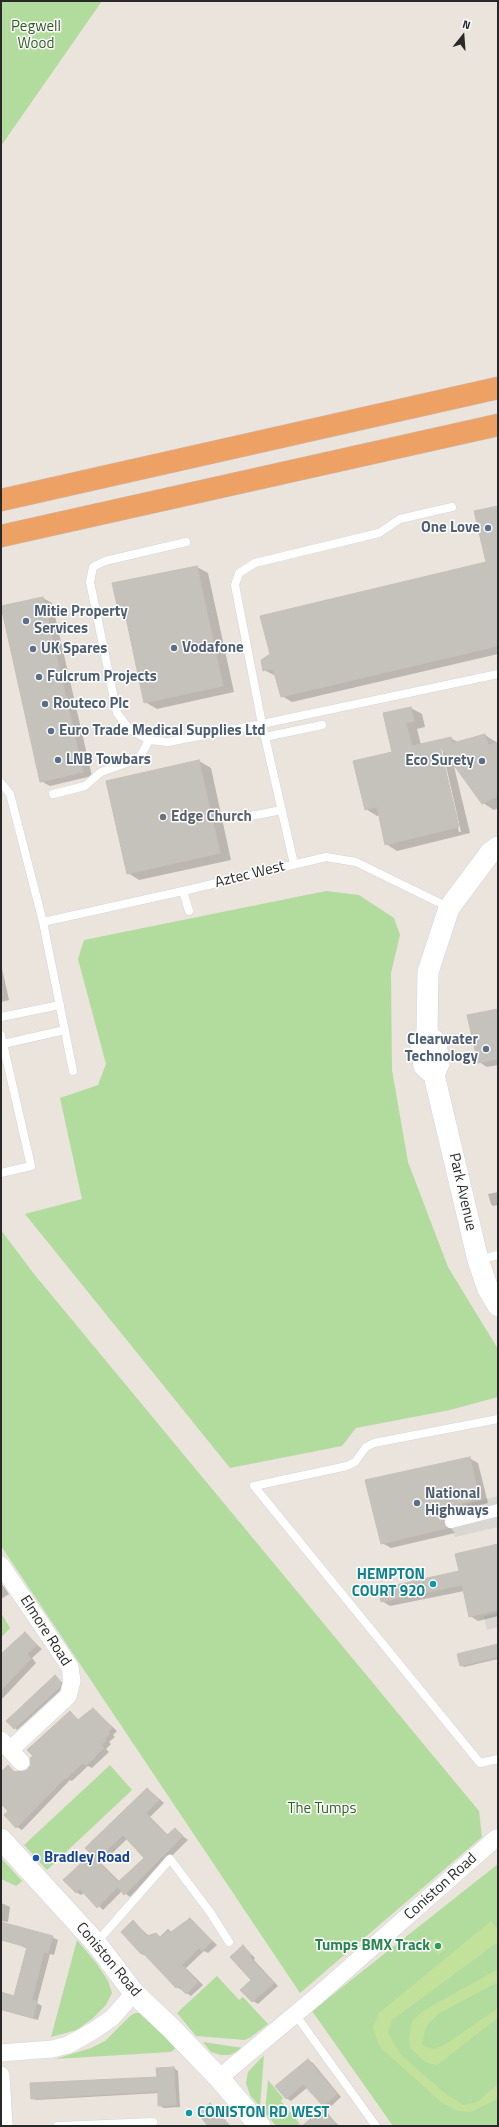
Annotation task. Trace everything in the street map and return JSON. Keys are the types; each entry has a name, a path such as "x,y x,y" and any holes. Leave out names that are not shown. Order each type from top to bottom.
{"highway":[{"path":"1,500 498,388"},
{"path":"1,536 498,425"}],"street":[{"name":"Park Avenue","path":"498,847 490,853 449,908 428,972 428,1034 421,1045 424,1066 434,1075 478,1260 488,1289 498,1306"},
{"path":"451,1522 498,1510"},
{"name":"Elmore Road","path":"1,1565 70,1667 72,1681 68,1696 11,1750"},
{"name":"Coniston Road","path":"219,2078 295,2014 496,1838"},
{"name":"Coniston Road","path":"1,1839 96,1943 134,1993 170,2027 219,2078 260,2126"},
{"path":"1,2053 52,2049 68,2044 93,2032 112,2018 134,1993"},
{"path":"1,2075 4,2126"}],"lane":[{"path":"294,864 262,724 236,585 239,572 255,563 379,533 400,519 452,507"},
{"path":"186,542 105,561 93,567 90,582 117,713 129,729 149,740 168,742 262,724 498,674"},
{"path":"265,737 322,725"},
{"path":"53,794 85,786 101,772 135,760 141,755 149,740"},
{"path":"1,783 10,794 43,922 73,1072"},
{"path":"240,818 282,810"},
{"name":"Aztec West","path":"43,922 326,857 356,862 449,908"},
{"path":"183,891 189,911"},
{"path":"1,1017 60,1005"},
{"path":"3,1044 65,1030"},
{"path":"1,1035 31,1166 1,1173"},
{"path":"478,1260 498,1255"},
{"path":"498,1420 374,1443 366,1447 355,1462 347,1466 254,1486 480,1763 498,1759"},
{"path":"96,1943 170,1859 210,1912 230,1942"},
{"path":"295,2014 376,2126"},
{"path":"58,2126 153,2122"}],"green space":[{"name":"Pegwell Wood","path":"1,1 102,1 1,146"},
{"path":"326,891 359,895 394,918 400,935 391,973 392,1070 408,1162 448,1267 498,1349 498,1397 450,1410 356,1428 342,1446 230,1468 25,1214 82,1199 60,1098 98,1085 106,1064 78,959 84,940"},
{"name":"The Tumps","path":"1,1230 34,1274 479,1811 482,1837 300,1993 1,1546"},
{"path":"1,1613 10,1628 1,1638"},
{"path":"110,1765 132,1790 47,1870 24,1845"},
{"path":"1,1858 22,1881 16,1886 1,1879"},
{"path":"498,1864 498,2126 393,2126 312,2011"},
{"path":"491,1921 498,1929 498,1942 392,2020 388,2033 399,2053 445,2093 463,2105 477,2102 498,2084 498,2098 471,2112 458,2111 442,2103 382,2049 378,2043 373,2027 379,2013"},
{"name":"Tumps BMX Track","path":"437,1937 446,1949 438,1955 429,1943"},
{"path":"77,1940 97,1964 108,1981 112,1993 106,2005 93,2018 77,2030 51,2037"},
{"path":"498,1969 498,1982 438,2014 426,2027 422,2044 426,2047 434,2049 446,2044 498,2008 498,2018 437,2065 425,2062 410,2048 409,2037 412,2021 423,2011"},
{"path":"217,1976 239,2000 243,1997 268,2024 245,2040 196,2036 177,2013"},
{"path":"135,2013 140,2013 177,2044 175,2049 171,2052 55,2059 91,2048 105,2041 130,2016"},
{"path":"203,2042 243,2048 230,2055 221,2055 211,2052"},
{"path":"264,2055 260,2107 250,2095 246,2083 248,2072"},
{"path":"268,2080 283,2098 281,2101 300,2124 297,2126 276,2126 265,2113"}],"shaded area":[{"path":"498,1496 498,1527 455,1537 448,1509"},
{"path":"498,1613 498,1627 487,1630 484,1616"}],"building":[{"path":"498,506 498,646 281,697 273,669 263,671 261,660 270,654 260,616 486,562 474,511"},
{"name":"Vodafone","path":"197,566 223,686 144,703 124,608 118,610 112,583"},
{"path":"43,597 83,772 40,782 1,606"},
{"path":"411,707 414,721 406,723 412,746 451,737 453,743 485,734 488,745 498,743 498,796 482,804 440,746 459,827 385,845 377,807 365,810 353,761 392,752 383,713"},
{"name":"Edge Church","path":"199,760 220,853 127,874 106,781"},
{"path":"498,1009 498,1059 478,1063 467,1015"},
{"name":"National Highways","path":"470,1457 479,1498 446,1508 447,1516 444,1523 447,1528 381,1544 365,1480"},
{"path":"498,1544 498,1610 469,1617 462,1585 381,1602 378,1589 459,1571 455,1554"},
{"path":"25,1632 37,1645 27,1654 31,1659 1,1690 1,1654"},
{"path":"498,1644 498,1657 460,1666 457,1654"},
{"path":"55,1675 61,1682 60,1687 14,1729 6,1721"},
{"path":"93,1708 112,1728 108,1732 110,1734 105,1739 106,1741 101,1745 104,1748 86,1766 83,1763 66,1779 65,1778 16,1828 4,1815 8,1811 1,1804 1,1772 8,1765 14,1772 27,1770 31,1765 30,1758 33,1756 27,1750 70,1711 78,1720"},
{"path":"147,1788 159,1800 146,1813 167,1835 175,1828 183,1836 124,1895 118,1887 97,1908 80,1889 76,1893 63,1880 91,1854 85,1848","holes":["123,1835 144,1858 118,1882 91,1854 97,1860"]},
{"path":"190,1918 212,1941 202,1951 199,1948 182,1965 198,1982 186,1994 179,1986 176,1988 121,1932 133,1920 147,1936 156,1933 160,1937 168,1929 171,1932"},
{"path":"1,1922 53,1936 48,1953 44,1952 32,2000 37,2001 33,2018 1,2009 1,1992 14,1996 27,1947 1,1940"},
{"path":"243,1945 251,1955 249,1956 274,1983 252,2002 240,1990 251,1980 230,1957"},
{"path":"308,2059 337,2094 323,2106 303,2084 286,2099 275,2086"},
{"path":"174,2067 176,2105 158,2106 158,2091 31,2099 30,2083 157,2077 156,2068"},
{"path":"210,2103 230,2126 208,2126 198,2114"},
{"path":"323,2108 338,2126 302,2126"}],"place":[{"name":"One Love","path":"488,528"},
{"name":"Mitie Property Services","path":"26,621"},
{"name":"Vodafone","path":"174,648"},
{"name":"UK Spares","path":"33,649"},
{"name":"Fulcrum Projects","path":"39,677"},
{"name":"Routeco Plc","path":"45,704"},
{"name":"Euro Trade Medical Supplies Ltd","path":"51,731"},
{"name":"LNB Towbars","path":"58,760"},
{"name":"Eco Surety","path":"482,761"},
{"name":"Edge Church","path":"163,817"},
{"name":"Clearwater Technology","path":"486,1049"},
{"name":"National Highways","path":"417,1503"},
{"name":"HEMPTON COURT 920","path":"433,1584"},
{"name":"Bradley Road","path":"36,1858"},
{"name":"Tumps BMX Track","path":"438,1946"},
{"name":"CONISTON RD WEST","path":"189,2113"}]}
